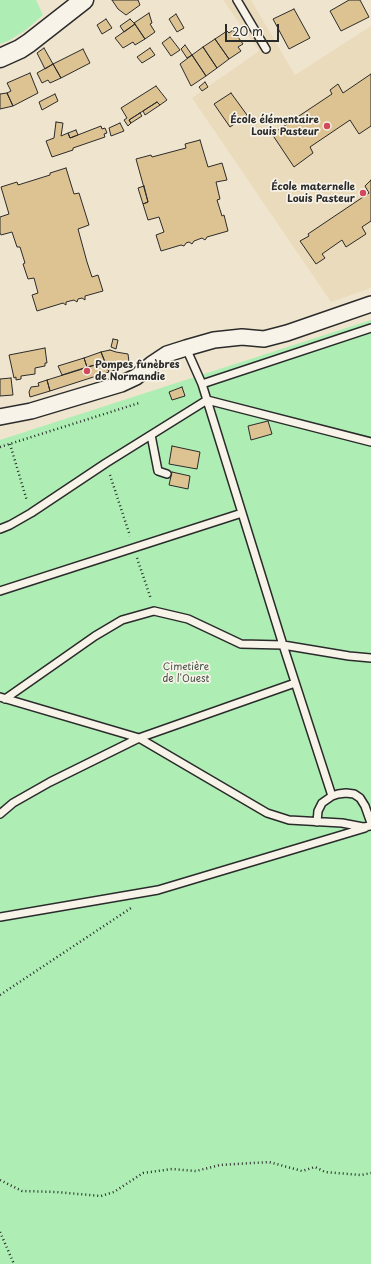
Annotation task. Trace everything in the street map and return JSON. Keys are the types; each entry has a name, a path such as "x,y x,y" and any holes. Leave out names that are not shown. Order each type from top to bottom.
{"street":[{"path":"0,58 24,46 84,0"},
{"path":"0,417 31,412 121,384 136,377 167,354 186,348 214,340 242,337 264,339 287,333 371,304"}],"lane":[{"path":"237,0 266,49"},
{"path":"202,384 371,328"},
{"path":"186,348 202,384 283,645 332,796"},
{"path":"0,530 31,513 106,463 207,400 371,442"},
{"path":"151,435 158,472 167,474"},
{"path":"0,591 242,513"},
{"path":"3,698 122,620 154,611 188,619 241,644 283,645 349,656 371,658"},
{"path":"0,814 13,803 50,782 139,738 295,683"},
{"path":"3,698 139,738 267,813 289,820 342,823 363,827 371,825"},
{"path":"317,822 318,811 322,803 332,796 346,793 354,794 360,798 365,806 371,825"},
{"path":"0,916 158,890 371,825"}],"path":[{"path":"0,447 139,403"},
{"path":"10,444 31,513"},
{"path":"0,995 132,907"},
{"path":"0,1180 22,1191 101,1196 114,1192 143,1172 172,1169 196,1171 220,1165 269,1162 302,1171 315,1167 325,1172 361,1175 371,1173"},
{"path":"0,1232 14,1264"}],"shaded area":[{"path":"223,0 251,0 295,75 371,26 371,288 331,302 192,98 259,51"}],"green space":[{"path":"0,0 36,0 43,15 26,30 0,44"},
{"name":"Cimetière de l'Ouest","path":"371,320 371,1264 0,1264 0,440"}],"building":[{"path":"112,0 138,0 140,5 126,15 118,9"},
{"path":"349,0 360,0 369,17 341,31 330,11"},
{"path":"294,9 310,38 289,49 273,19"},
{"path":"149,13 152,23 150,24 155,32 145,39 134,23"},
{"path":"176,14 184,28 177,32 169,19"},
{"path":"106,19 112,28 102,34 97,25"},
{"path":"130,19 135,24 124,32 120,26"},
{"path":"135,24 145,39 135,45 133,42 123,48 115,38"},
{"path":"233,30 243,44 238,47 241,51 229,59 215,39 227,31 229,33"},
{"path":"170,37 180,50 171,56 162,43"},
{"path":"215,39 229,59 217,68 203,47"},
{"path":"185,45 192,55 187,58 181,49"},
{"path":"203,47 217,68 206,76 192,55"},
{"path":"44,48 53,64 45,69 37,53"},
{"path":"150,48 155,55 142,63 137,57"},
{"path":"83,49 90,63 61,78 53,64"},
{"path":"192,55 206,76 191,86 180,64"},
{"path":"53,64 61,78 50,83 48,80 42,83 37,73"},
{"path":"30,73 38,93 13,106 7,93 11,91 7,83"},
{"path":"371,74 371,126 359,134 350,120 310,147 313,153 294,167 272,134 332,94 330,90 338,84 343,93"},
{"path":"205,82 208,87 202,91 199,87"},
{"path":"156,86 167,100 160,105 157,102 129,120 131,123 128,126 124,120 127,118 121,108"},
{"path":"7,93 13,106 0,109 0,94"},
{"path":"231,93 247,115 230,127 214,104"},
{"path":"55,94 58,101 42,110 39,102"},
{"path":"157,102 160,105 145,115 143,111"},
{"path":"140,113 142,116 131,123 129,120"},
{"path":"56,122 63,123 61,136 68,133 70,138 101,126 102,129 105,128 107,133 104,134 105,137 52,157 46,141 54,138"},
{"path":"120,123 124,131 111,136 109,128"},
{"path":"76,130 78,135 70,138 68,133"},
{"path":"200,140 208,167 222,163 227,180 216,182 220,199 217,200 222,216 224,215 228,231 207,237 205,240 202,238 194,241 192,244 189,242 184,246 181,245 161,251 156,235 164,232 159,217 148,220 143,204 148,202 136,159 151,155 152,157 186,148 185,144"},
{"path":"66,168 74,194 79,193 89,225 78,229 87,262 92,277 98,275 103,291 85,296 85,300 82,298 78,299 77,302 74,300 66,302 66,305 63,303 37,311 32,295 38,293 34,278 28,279 23,264 25,263 20,247 17,247 12,232 1,235 0,233 0,217 9,214 1,187 17,182 18,185 50,175 50,173"},
{"path":"371,180 371,221 362,227 366,234 346,247 342,240 322,254 325,258 316,264 300,241 369,193 365,186"},
{"path":"144,186 148,202 143,204 138,188"},
{"path":"113,339 118,340 116,349 111,347"},
{"path":"45,348 47,363 45,363 45,366 35,368 35,374 21,376 21,379 16,380 16,377 14,378 9,355"},
{"path":"110,350 128,354 129,362 127,366 109,372 101,352"},
{"path":"101,352 105,362 87,367 84,358"},
{"path":"84,358 87,367 62,375 58,366"},
{"path":"105,362 109,372 50,391 47,380"},
{"path":"11,378 13,395 0,396 0,379"},
{"path":"47,380 50,391 30,397 29,392 31,387 39,386 38,383"},
{"path":"182,387 185,396 172,400 169,392"},
{"path":"268,421 272,434 251,440 248,426"},
{"path":"172,446 200,452 197,469 169,464"},
{"path":"172,472 190,476 188,489 169,485"}],"place":[{"name":"École élémentaire Louis Pasteur","path":"327,126"},
{"name":"École maternelle Louis Pasteur","path":"363,193"},
{"name":"Pompes funèbres de Normandie","path":"87,371"}]}
